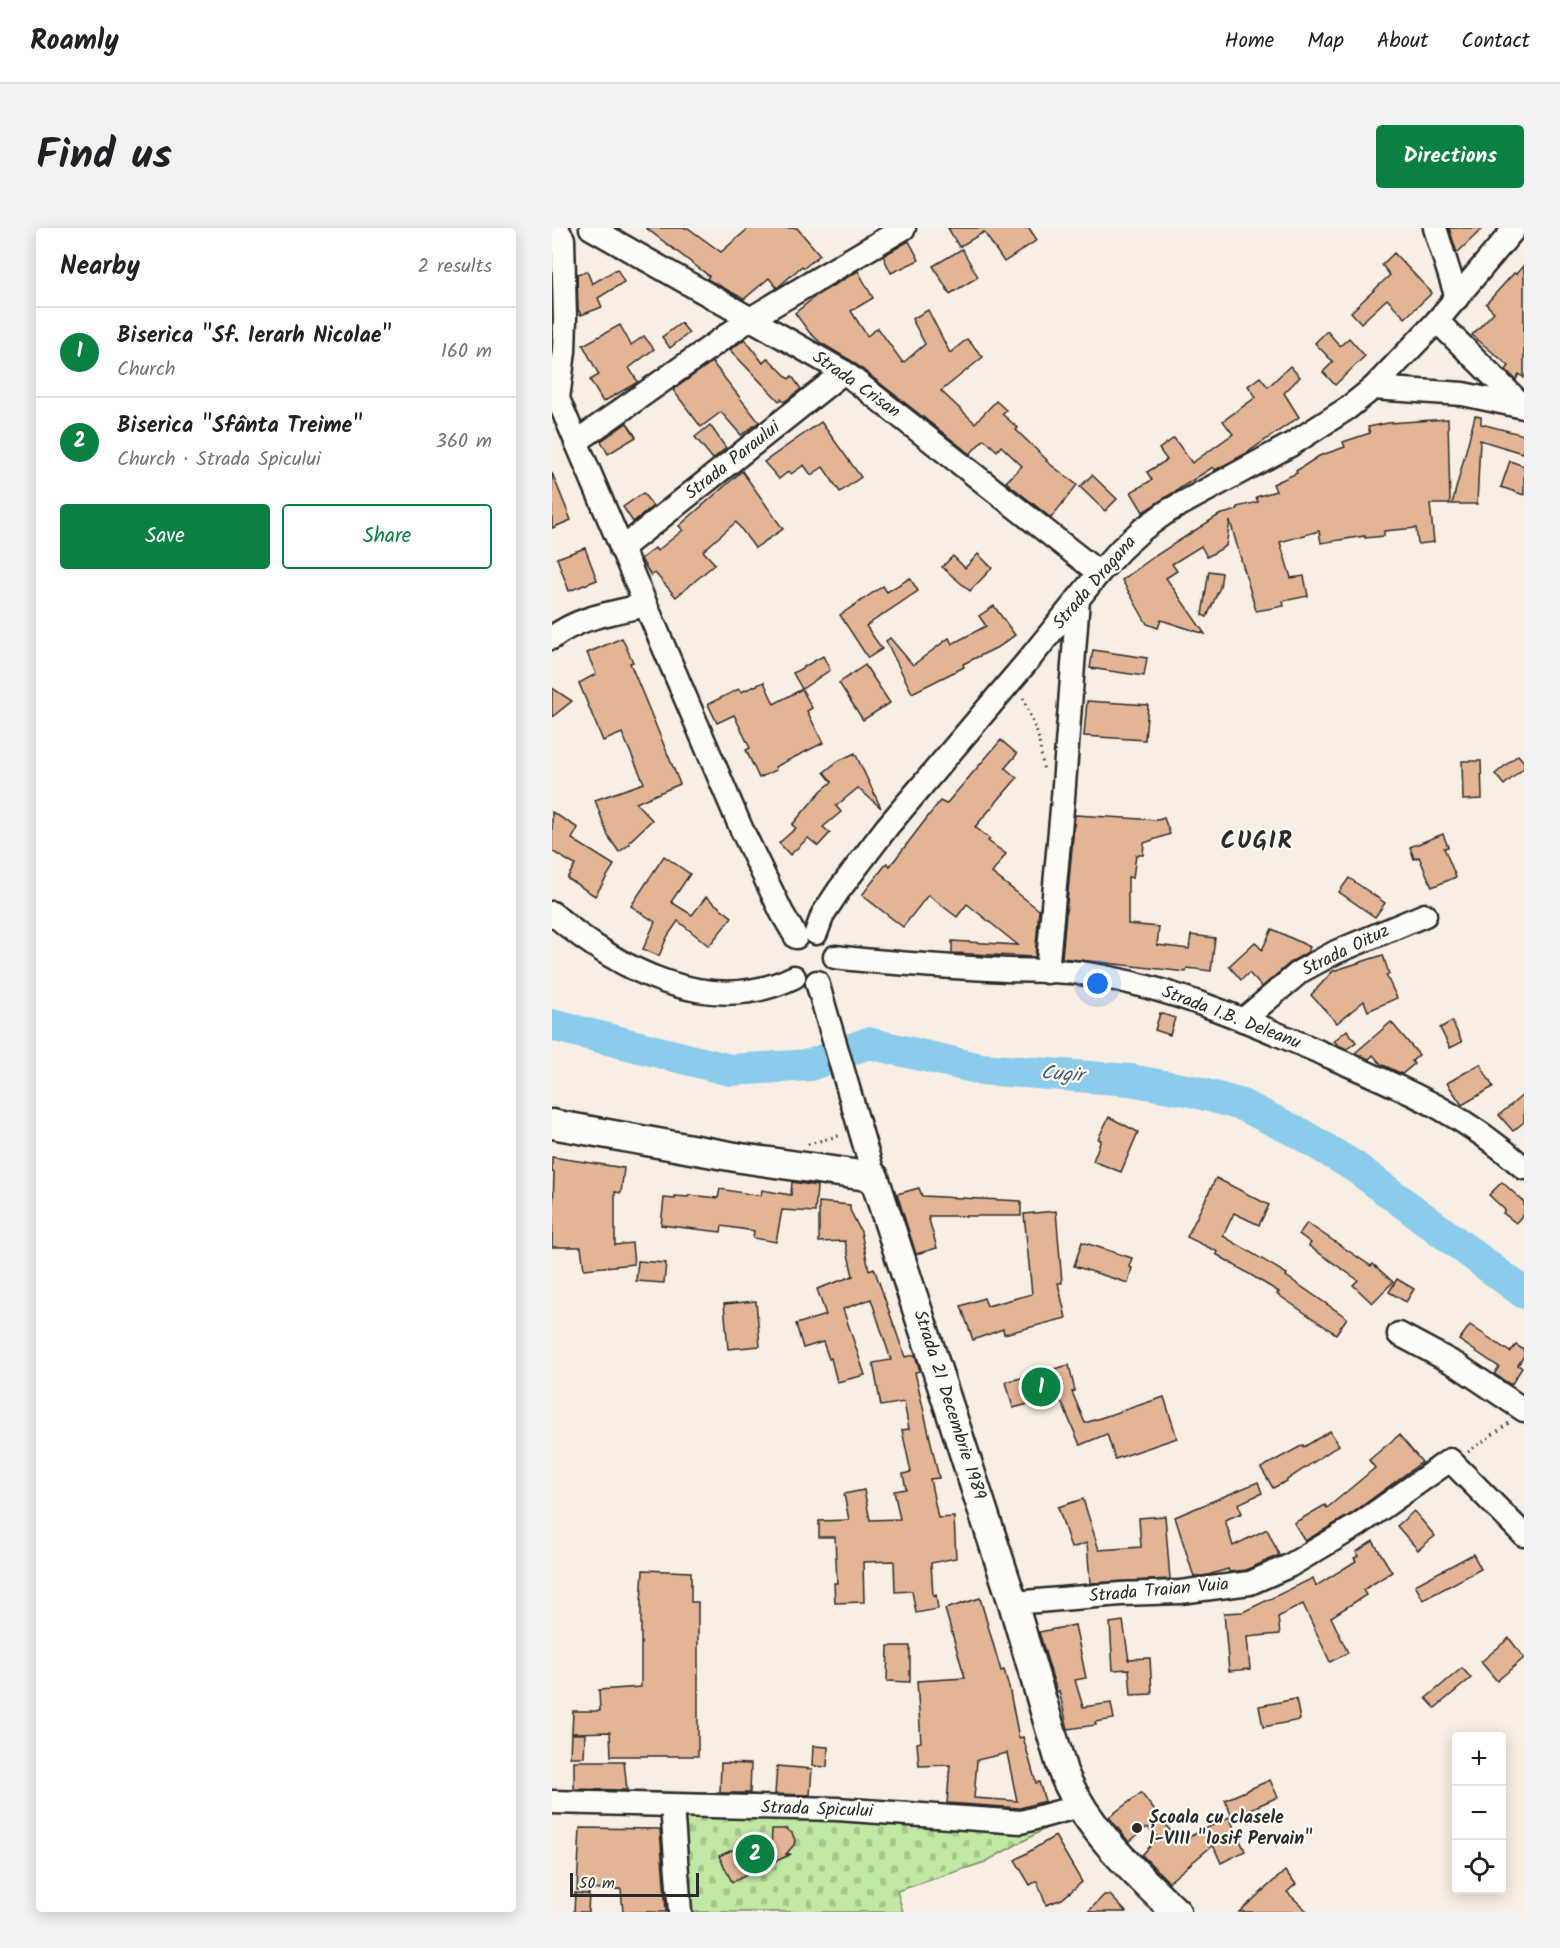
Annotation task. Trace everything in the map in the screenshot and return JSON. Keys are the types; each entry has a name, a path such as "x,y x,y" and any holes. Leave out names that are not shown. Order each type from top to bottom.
{"main road":[{"path":"552,1124 741,1158 874,1177"},
{"name":"Strada 21 Decembrie 1989","path":"874,1177 1013,1603 1064,1772 1080,1806 1105,1839 1176,1912"}],"street":[{"name":"Strada Crisan","path":"591,228 844,372 1099,573"},
{"path":"1435,228 1457,298"},
{"name":"Strada Dragana","path":"806,935 880,836 1099,573 1143,529 1168,511 1292,444 1348,408 1372,388 1437,321 1515,228"},
{"path":"576,442 750,319 899,229"},
{"path":"561,236 565,318 564,351 555,394 741,828 782,913 806,935 830,942 835,957 830,973 820,991"},
{"path":"1437,321 1524,407"},
{"name":"Strada Paraului","path":"621,549 844,372"},
{"path":"1372,388 1463,394 1524,407"},
{"path":"1047,972 1064,798 1078,599"},
{"path":"552,638 576,622 645,605"},
{"path":"552,913 604,952 646,975 670,984 697,990 757,991 776,986 794,977"},
{"name":"Strada Oituz","path":"1243,1020 1301,971 1336,952 1425,915"},
{"path":"806,935 786,949 785,964 794,977 820,991 874,1177"},
{"name":"Strada I.B. Deleanu","path":"835,957 908,965 1087,974 1193,1000 1427,1101 1486,1136 1524,1168"},
{"path":"1399,1334 1457,1365 1520,1414"},
{"path":"1460,1456 1524,1535"},
{"name":"Strada Traian Vuia","path":"1013,1603 1121,1594 1180,1592 1250,1583 1289,1566 1348,1531 1460,1456"},
{"name":"Strada Spicului","path":"552,1802 837,1809 1021,1822 1080,1806"},
{"path":"672,1806 680,1912"}],"path":[{"path":"1014,677 1038,735 1045,780"},
{"path":"1460,1456 1520,1414"}],"green space":[{"path":"682,1814 1042,1823 1045,1829 985,1862 897,1891 903,1912 690,1912"}],"building":[{"path":"646,228 688,228 721,252 749,228 797,228 820,255 804,268 802,266 777,288 769,278 744,299 707,279 709,276"},
{"path":"948,228 1029,228 1037,240 1004,262 984,232 959,247"},
{"path":"1449,228 1483,228 1457,253"},
{"path":"909,241 919,260 891,273 883,256"},
{"path":"962,249 978,277 950,294 933,266"},
{"path":"1394,253 1432,293 1405,318 1387,299 1361,323 1351,312 1390,275 1382,265"},
{"path":"1524,265 1524,378 1519,374 1516,380 1506,370 1509,366 1472,335 1494,312 1486,304"},
{"path":"617,269 624,282 598,298 602,307 581,315 578,309 577,274 587,271 592,284"},
{"path":"858,271 873,298 851,311 867,336 878,328 903,363 925,344 912,319 928,310 950,353 967,339 983,357 941,391 975,423 996,401 1006,410 1002,414 1018,428 1016,430 1046,461 1077,485 1051,518 1006,482 1022,466 1001,446 997,451 984,439 970,454 852,361 821,343 809,332 795,313 817,295"},
{"path":"681,323 689,333 670,348 662,337"},
{"path":"620,325 631,345 644,336 654,349 629,368 638,382 603,402 590,380 599,375 583,345"},
{"path":"1327,331 1340,346 1349,338 1365,356 1335,385 1323,372 1333,362 1315,343"},
{"path":"745,339 763,363 768,358 789,379 792,376 801,389 784,402 781,399 779,401 730,350"},
{"path":"712,362 759,422 741,435 721,412 701,427 673,390"},
{"path":"1290,366 1300,377 1284,393 1299,417 1245,454 1215,470 1213,467 1143,512 1131,492 1152,480 1147,472 1167,460 1159,449 1174,438 1192,463 1233,434 1223,421 1256,397 1248,386 1260,377 1268,387"},
{"path":"1475,416 1481,417 1481,424 1524,435 1524,446 1522,453 1480,440 1477,504 1452,504"},
{"path":"1448,419 1450,504 1430,504 1434,542 1418,544 1416,528 1384,531 1384,536 1365,538 1365,536 1321,543 1319,531 1280,542 1291,578 1304,576 1308,596 1283,601 1284,606 1256,611 1230,521 1226,546 1207,557 1201,546 1172,564 1177,571 1166,578 1205,634 1161,620 1158,628 1147,624 1122,580 1155,556 1219,515 1237,510 1237,507 1258,502 1256,497 1276,491 1273,484 1297,473 1296,471 1319,456 1345,447 1343,442 1370,433 1368,427 1388,423"},
{"path":"821,422 861,477 840,492 823,467 811,475 804,465 791,474 789,471 779,479 764,462"},
{"path":"627,423 636,437 608,454 601,441"},
{"path":"710,425 726,448 713,459 695,437"},
{"path":"1510,461 1524,466 1524,495 1501,487"},
{"path":"742,471 783,529 755,548 736,522 703,551 715,564 676,597 655,573 651,576 641,559 655,548 657,551 683,530 679,526"},
{"path":"552,473 571,520 552,528"},
{"path":"1092,475 1117,499 1105,511 1080,487"},
{"path":"643,493 653,506 633,522 623,507"},
{"path":"585,548 597,580 569,591 557,558"},
{"path":"978,554 992,568 970,591 942,567 953,556 965,568"},
{"path":"1209,571 1222,573 1220,587 1207,617 1202,615"},
{"path":"910,578 918,591 866,626 882,649 868,658 840,615 883,586 887,592"},
{"path":"994,606 1015,635 1000,646 963,664 964,667 912,693 886,641 890,638 913,665 949,638 952,644 986,626 979,616"},
{"path":"622,638 680,784 636,803 652,820 629,842 630,844 619,852 608,836 595,800 644,783 622,733 603,741 579,683 596,674 587,653"},
{"path":"1093,650 1147,658 1144,676 1090,668"},
{"path":"823,656 830,670 802,689 793,673"},
{"path":"865,665 890,703 863,720 839,683"},
{"path":"764,682 774,704 802,689 812,708 807,711 823,743 775,767 776,770 759,778 746,750 750,748 734,715 717,723 708,704 739,689 741,692"},
{"path":"552,688 572,701 552,717"},
{"path":"1087,701 1148,705 1145,740 1084,736"},
{"path":"1001,740 1017,754 1005,768 1017,778 975,827 990,839 988,841 1006,854 992,873 1039,910 1035,957 952,953 952,941 1018,945 967,904 957,917 928,895 903,927 862,895 887,863 890,866 940,801 946,804"},
{"path":"855,753 881,808 858,788 836,806 841,812 823,827 830,833 818,846 808,838 790,855 779,843 796,828 792,825 821,791 832,782 824,772 838,761"},
{"path":"1518,755 1524,762 1524,768 1504,785 1495,774"},
{"path":"1462,761 1481,761 1482,799 1463,800"},
{"path":"552,812 578,828 572,839 614,865 595,896 567,878 575,865 552,851"},
{"path":"1075,815 1158,820 1164,818 1170,834 1144,843 1143,855 1136,855 1133,878 1128,877 1128,924 1159,927 1157,945 1189,949 1191,935 1215,938 1211,971 1187,968 1186,972 1062,958"},
{"path":"1443,834 1448,847 1444,848 1456,877 1432,887 1419,857 1414,859 1410,847"},
{"path":"664,856 690,874 671,902 692,915 706,897 732,917 709,946 678,921 667,937 659,956 643,949 655,922 631,906"},
{"path":"1349,878 1385,903 1375,917 1339,892"},
{"path":"1272,929 1310,947 1308,952 1292,961 1262,987 1249,973 1241,980 1229,966 1255,942 1262,950"},
{"path":"1383,955 1389,974 1386,975 1397,998 1368,1011 1364,1001 1337,1023 1311,995 1333,971"},
{"path":"1160,1013 1175,1018 1170,1035 1155,1030"},
{"path":"1452,1021 1462,1042 1450,1048 1440,1028"},
{"path":"1391,1022 1419,1055 1412,1061 1414,1064 1402,1074 1381,1064 1373,1055 1369,1059 1355,1053"},
{"path":"1347,1030 1356,1042 1347,1049 1334,1041"},
{"path":"1480,1064 1493,1087 1462,1105 1447,1083"},
{"path":"1524,1094 1524,1122 1513,1131 1499,1115"},
{"path":"1109,1117 1138,1132 1121,1172 1093,1161 1101,1140 1098,1139"},
{"path":"552,1157 624,1168 621,1193 615,1192 615,1245 632,1243 634,1264 584,1269 581,1247 552,1247 554,1172 552,1172"},
{"path":"1216,1178 1269,1205 1259,1225 1234,1213 1223,1236 1287,1274 1286,1276 1347,1318 1336,1334 1277,1294 1279,1292 1216,1254 1218,1252 1187,1237"},
{"path":"792,1182 817,1186 815,1212 782,1210 776,1242 753,1238 754,1231 722,1226 721,1232 661,1225 664,1198 675,1199 675,1196 688,1197 689,1195 718,1198 720,1189 761,1196 762,1190 791,1195"},
{"path":"1502,1182 1524,1202 1524,1213 1516,1223 1503,1213 1505,1210 1489,1195"},
{"path":"919,1188 922,1196 1021,1201 1021,1216 928,1216 937,1248 916,1254 897,1194"},
{"path":"819,1202 850,1205 850,1210 861,1232 869,1270 874,1268 905,1357 915,1355 920,1371 915,1372 939,1478 930,1479 938,1518 954,1517 956,1558 931,1563 933,1596 936,1595 938,1609 916,1613 912,1591 895,1592 894,1561 863,1562 864,1602 835,1603 834,1583 837,1583 835,1537 819,1537 819,1521 849,1520 844,1494 864,1490 870,1520 900,1519 894,1491 906,1489 903,1474 911,1472 902,1430 909,1429 904,1402 881,1406 873,1363 891,1360 871,1299 843,1309 865,1375 837,1382 831,1358 829,1359 823,1342 803,1348 796,1324 826,1315 817,1289 853,1276 845,1241 819,1242"},
{"path":"1056,1211 1062,1283 1058,1283 1066,1318 1004,1334 1003,1329 973,1340 961,1306 984,1298 987,1306 1032,1294 1024,1214"},
{"path":"1307,1223 1371,1266 1373,1264 1393,1282 1372,1303 1353,1285 1358,1280 1309,1246 1311,1243 1299,1234"},
{"path":"1082,1242 1132,1258 1128,1283 1074,1266"},
{"path":"638,1261 666,1263 664,1283 636,1281"},
{"path":"1397,1279 1414,1289 1406,1302 1389,1292"},
{"path":"756,1301 760,1346 728,1349 724,1304"},
{"path":"1470,1325 1510,1352 1516,1345 1524,1350 1524,1356 1518,1365 1522,1368 1511,1385 1494,1374 1499,1367 1459,1340"},
{"path":"1069,1365 1075,1391 1072,1392 1085,1423 1164,1397 1177,1438 1115,1459 1107,1434 1080,1445 1059,1396 1013,1408 1006,1382"},
{"path":"1330,1431 1339,1445 1273,1488 1261,1468 1303,1445 1304,1447"},
{"path":"1399,1435 1422,1462 1351,1514 1305,1541 1294,1523 1325,1505 1327,1508 1375,1468 1369,1460"},
{"path":"1258,1482 1262,1493 1238,1504 1242,1513 1225,1520 1233,1546 1267,1529 1279,1555 1246,1570 1229,1572 1228,1569 1194,1577 1175,1517"},
{"path":"1083,1499 1099,1550 1141,1547 1139,1518 1165,1516 1170,1579 1090,1583 1087,1543 1071,1548 1058,1507"},
{"path":"1414,1511 1435,1536 1418,1550 1397,1526"},
{"path":"1373,1541 1392,1572 1363,1590 1366,1595 1331,1617 1348,1653 1330,1662 1303,1604 1278,1617 1280,1634 1247,1637 1250,1669 1229,1671 1224,1613 1243,1612 1313,1578 1316,1586 1356,1561 1354,1558 1358,1556 1356,1552"},
{"path":"1473,1554 1481,1569 1423,1600 1415,1585"},
{"path":"643,1570 691,1572 691,1602 698,1602 698,1756 611,1756 610,1732 572,1733 573,1711 600,1711 599,1690 641,1687"},
{"path":"980,1598 1001,1671 1004,1670 1009,1687 1019,1738 1023,1737 1036,1783 1039,1782 1045,1801 1020,1808 947,1803 950,1765 919,1766 917,1743 921,1742 917,1681 965,1678 945,1609","holes":["1007,1753 1017,1801 974,1798 977,1760"]},
{"path":"1123,1621 1129,1659 1150,1658 1152,1694 1131,1695 1129,1669 1113,1670 1110,1623"},
{"path":"1075,1625 1086,1678 1075,1680 1083,1707 1111,1703 1114,1719 1095,1722 1096,1725 1068,1729 1059,1691 1057,1692 1039,1632"},
{"path":"1509,1638 1524,1658 1497,1681 1481,1662"},
{"path":"888,1646 910,1646 910,1682 887,1681"},
{"path":"1462,1668 1471,1678 1435,1708 1426,1698"},
{"path":"1296,1699 1300,1720 1263,1727 1259,1706"},
{"path":"571,1734 585,1734 584,1757 570,1757"},
{"path":"813,1746 828,1747 827,1767 812,1766"},
{"path":"574,1761 624,1761 627,1790 574,1789"},
{"path":"721,1763 751,1764 750,1793 720,1793"},
{"path":"777,1766 812,1769 810,1795 775,1794"},
{"path":"1270,1780 1278,1797 1232,1817 1225,1800"},
{"path":"1141,1793 1179,1842 1229,1817 1245,1851 1221,1863 1213,1845 1169,1882 1142,1855 1158,1838 1147,1827 1129,1842 1109,1817"},
{"path":"580,1828 660,1829 666,1912 623,1912 621,1889 577,1890"},
{"path":"772,1829 786,1829 792,1833 795,1840 794,1845 786,1854 791,1854 732,1882 719,1856 749,1842 748,1852 771,1853"},
{"path":"1055,1836 1082,1882 1062,1899 1046,1905 1037,1881 1030,1885 1015,1860"},
{"path":"1285,1871 1296,1884 1287,1892 1308,1912 1239,1912"},
{"path":"575,1893 589,1894 588,1912 574,1912"},
{"path":"1104,1895 1110,1895 1126,1912 1088,1912"}],"waterway":[{"name":"Cugir","path":"552,1025 730,1070 810,1065 868,1043 981,1069 1130,1080 1192,1091 1242,1105 1299,1133 1355,1167 1524,1293"}],"place":[{"name":"Biserica \"Sf. Ierarh Nicolae\"","path":"1041,1387"},
{"name":"Școala cu clasele I-VIII \"Iosif Pervain\"","path":"1137,1828"},
{"name":"Biserica \"Sfânta Treime\"","path":"755,1854"}],"district":[{"name":"CUGIR","path":"1257,841"}]}
